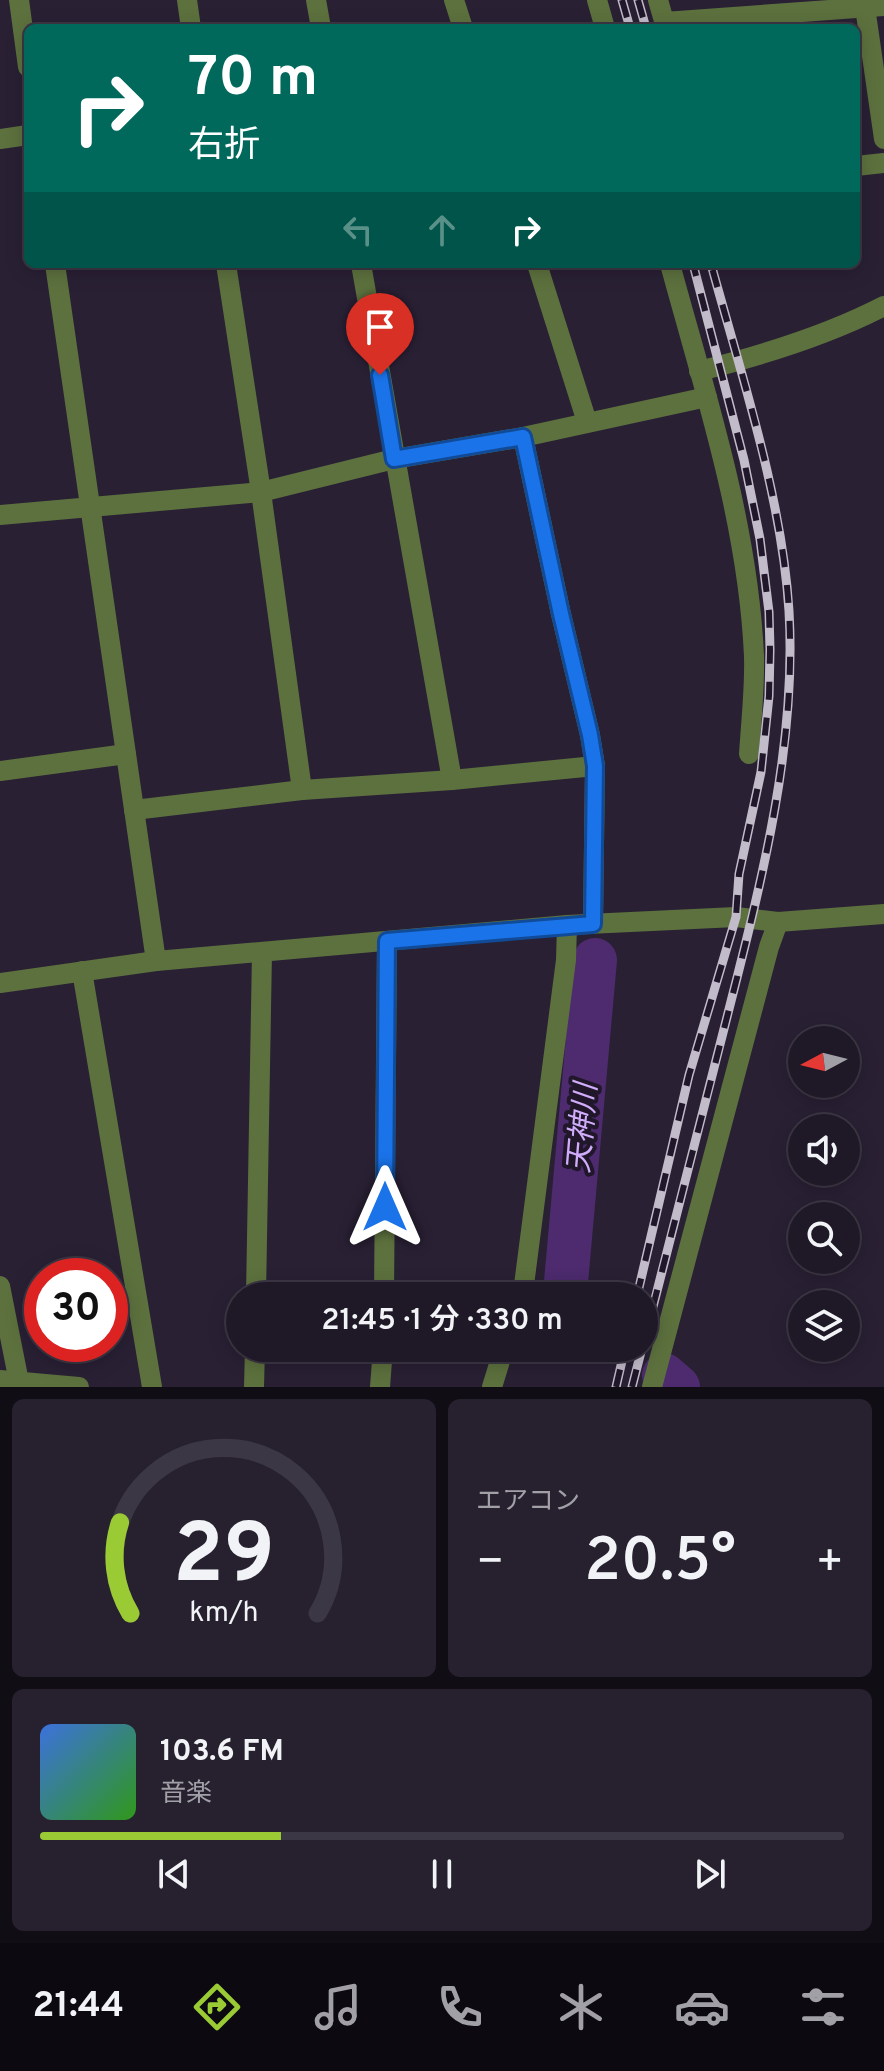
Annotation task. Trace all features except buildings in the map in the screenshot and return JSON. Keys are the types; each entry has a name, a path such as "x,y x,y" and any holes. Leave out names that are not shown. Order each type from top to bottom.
{"street":[{"path":"19,0 24,37"},
{"path":"187,0 190,24"},
{"path":"316,0 320,24"},
{"path":"454,0 462,24"},
{"path":"597,0 604,24"},
{"path":"658,0 665,24"},
{"path":"675,24 871,5 884,139"},
{"path":"0,139 24,136"},
{"path":"860,166 884,163"},
{"path":"56,268 156,961"},
{"path":"227,268 302,790"},
{"path":"362,268 452,780"},
{"path":"538,268 587,422"},
{"path":"671,268 715,421 744,553 754,658 749,754"},
{"path":"699,371 738,362 855,321 884,306"},
{"path":"0,515 261,492 394,459 523,437 707,397"},
{"path":"523,437 595,766 593,924"},
{"path":"0,771 126,754"},
{"path":"134,810 302,790 595,766"},
{"path":"0,983 156,961 567,925 736,917 778,922 884,914"},
{"path":"652,1387 778,922"},
{"path":"524,1282 566,960 567,925"},
{"path":"384,1282 387,941"},
{"path":"256,1282 262,952"},
{"path":"82,971 152,1387"},
{"path":"0,1286 9,1381 79,1387"},
{"path":"254,1387 255,1362"},
{"path":"380,1387 382,1362"},
{"path":"492,1387 500,1362"}],"waterway":[{"name":"天神川","path":"566,1282 595,960"},
{"name":"天神川","path":"664,1375 678,1387"}],"railway":[{"path":"622,0 629,24"},
{"path":"638,0 645,24"},
{"path":"640,1282 689,1075 736,917 739,874 761,772 769,696 769,612 760,539 744,460 694,268"},
{"path":"658,1287 763,869 782,766 790,663 789,611 778,524 759,436 712,268"},
{"path":"616,1387 622,1362"},
{"path":"632,1387 638,1362"}],"route":[{"path":"380,375 394,459 523,437 590,735 596,803 593,924 387,941 385,1207"}]}
